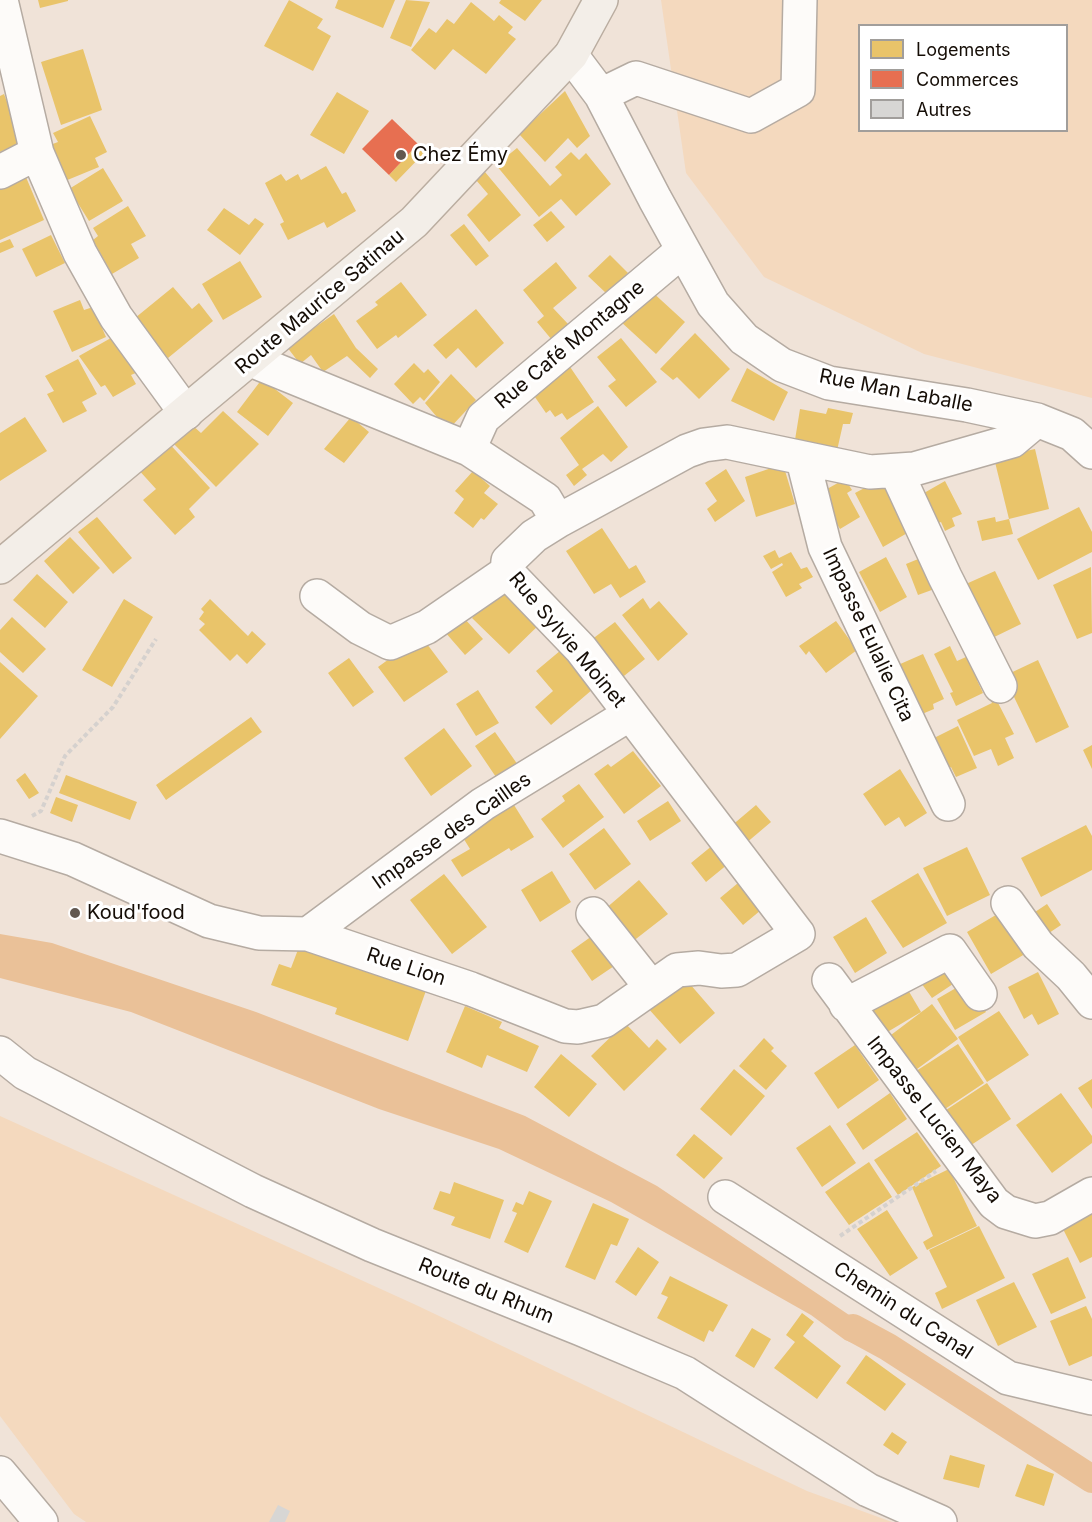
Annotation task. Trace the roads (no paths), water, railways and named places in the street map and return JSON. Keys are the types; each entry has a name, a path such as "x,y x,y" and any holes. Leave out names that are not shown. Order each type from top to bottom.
{"main road":[{"name":"Route Maurice Satinau","path":"0,567 414,222 571,55 601,0"}],"street":[{"path":"1,0 37,153 80,253 116,317 186,413"},
{"path":"601,95 636,78 750,116 798,90 800,0"},
{"name":"Rue Man Laballe","path":"571,55 601,95 713,304 744,339 782,365 829,383 967,405 1037,420 1072,434 1092,452"},
{"path":"0,172 37,153"},
{"name":"Rue Café Montagne","path":"469,449 483,418 683,250"},
{"path":"250,360 469,449 545,499 558,521 687,451 704,445 728,442 803,460 870,472 896,471 933,466 1011,441 1037,420"},
{"name":"Impasse Eulalie Cita","path":"803,460 825,547 948,804"},
{"path":"896,471 945,577 1000,686"},
{"name":"Rue Sylvie Moinet","path":"558,521 534,536 507,561 507,572 581,650 798,934"},
{"path":"317,596 360,628 390,643 427,627 507,572"},
{"name":"Impasse des Cailles","path":"308,934 483,804 630,714"},
{"name":"Rue Lion","path":"0,836 73,859 209,921 259,933 308,934 471,989 565,1026 578,1028 604,1021 677,970 699,968 721,971 737,970 798,934"},
{"path":"1008,903 1038,945 1081,969 1092,1002"},
{"path":"593,914 651,987"},
{"name":"Impasse Lucien Maya","path":"980,994 950,951 837,992 994,1203 1021,1218 1035,1221 1050,1218 1092,1194"},
{"name":"Route du Rhum","path":"8,1065 253,1191 361,1240 685,1373 868,1490 940,1522"},
{"name":"Chemin du Canal","path":"725,1197 1008,1378 1092,1398"},
{"path":"0,1473 41,1522"}],"waterway":[{"path":"853,1328 888,1347 1092,1479"}],"place":[{"name":"Chez Émy","path":"401,155"},
{"name":"Koud'food","path":"75,913"}]}
